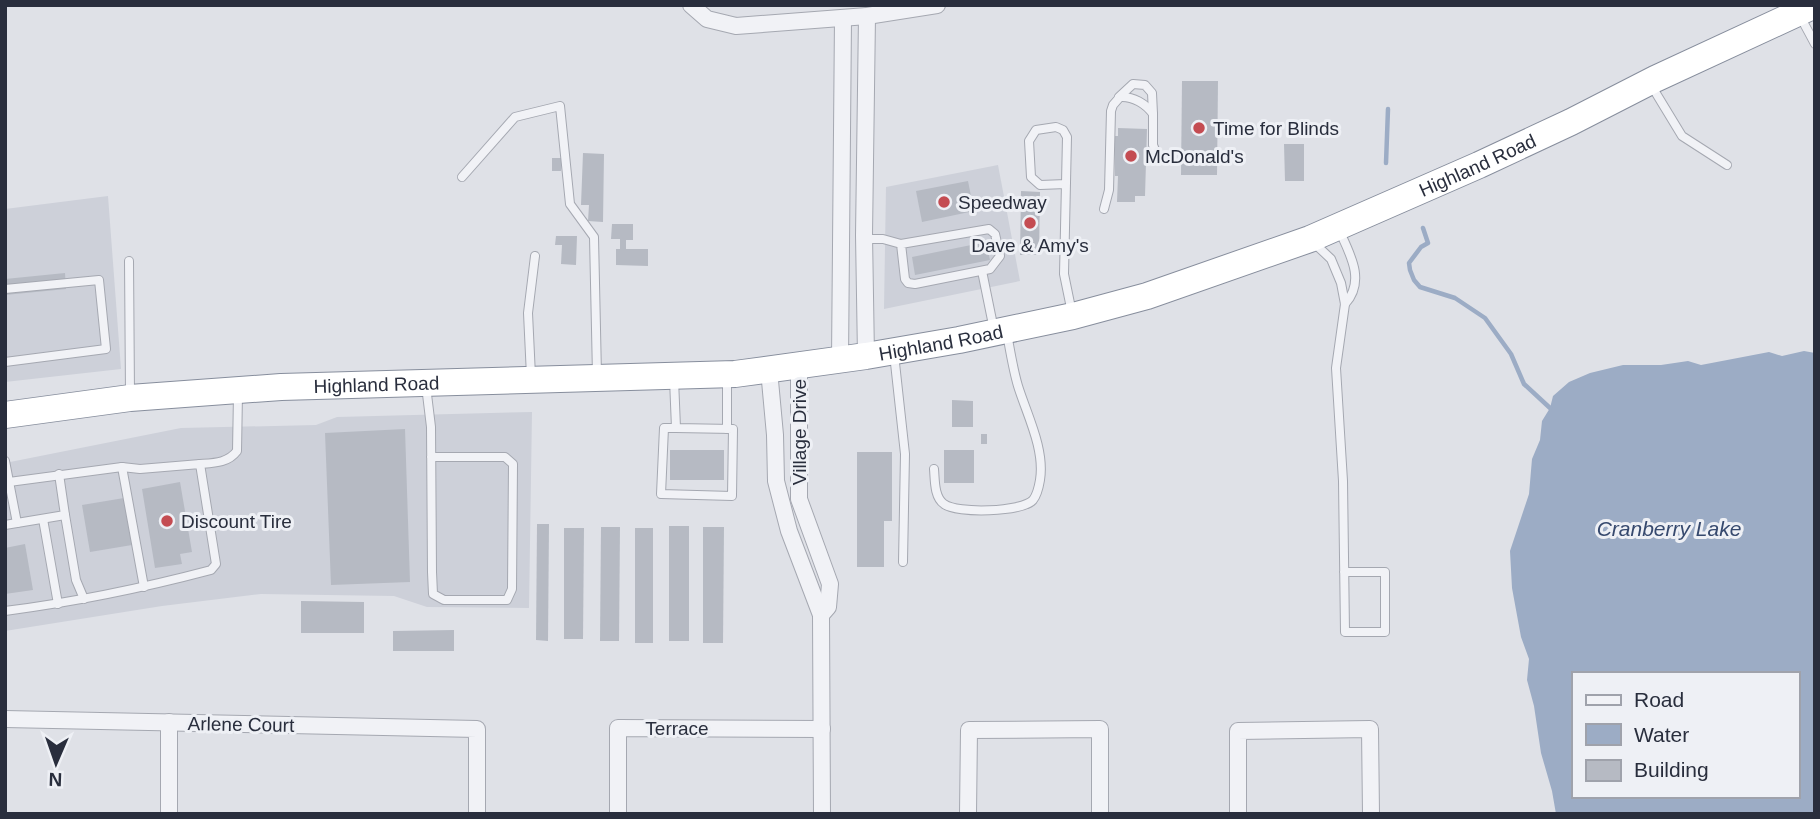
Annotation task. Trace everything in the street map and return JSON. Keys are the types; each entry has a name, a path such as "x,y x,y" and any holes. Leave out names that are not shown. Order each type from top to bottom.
{"highway":[{"name":"Highland Road","path":"5,415 130,398 238,390 727,374 853,358 1073,316 1147,296 1338,228 1571,122 1649,82 1807,9"}],"street":[{"path":"691,5 707,19 736,26 867,16 937,5"},
{"path":"853,358 864,237 867,16"},
{"path":"843,18 841,235 853,358"},
{"path":"842,174 866,174"},
{"path":"841,235 864,237"},
{"name":"Village Drive","path":"799,366 799,499 830,584 828,607 821,615"},
{"name":"Village Drive","path":"769,370 776,481 789,531 821,615 822,814"},
{"name":"Arlene Court","path":"5,719 477,729 477,814"},
{"path":"169,722 169,814"},
{"name":"Terrace","path":"618,814 618,728 822,729"},
{"path":"968,814 969,730 1100,729 1100,814"},
{"path":"1238,814 1238,731 1370,729 1371,814"}],"lane":[{"path":"1807,9 1815,44"},
{"path":"1649,82 1682,136 1727,165"},
{"path":"1104,209 1110,190 1111,111 1116,100 1133,84 1145,85 1152,93 1153,145 1158,158"},
{"path":"1116,100 1120,97 1131,98 1146,106 1153,114"},
{"path":"461,177 515,117 560,106 570,204 594,237 597,379"},
{"path":"1066,184 1040,185 1031,177 1029,141 1036,130 1056,127 1063,130 1067,137 1066,184 1064,274 1073,316"},
{"path":"1338,228 1352,257 1357,281 1345,304"},
{"path":"864,237 901,244 989,229 995,234 1000,256 990,269 915,284 908,283 905,278 901,244"},
{"path":"1310,239 1331,259 1341,283 1345,304 1336,368 1343,481 1344,572 1345,632 1385,632 1385,572 1344,572"},
{"path":"531,379 527,313 536,256"},
{"path":"129,261 130,398"},
{"path":"934,469 939,498 943,504 953,508 1000,510 1022,507 1032,501 1041,478 1037,448 982,271"},
{"path":"5,289 99,280 106,349 5,362"},
{"path":"894,351 905,454 903,562"},
{"path":"727,374 727,429"},
{"path":"673,376 676,428"},
{"path":"426,383 431,457 433,594 444,600 507,600 512,589 513,464 505,457 431,457"},
{"path":"9,482 122,467 140,469 220,462 233,457 237,451 238,390"},
{"path":"664,428 676,428 733,429 732,496 661,494 664,428"},
{"path":"5,461 17,523"},
{"path":"5,611 84,599 211,570 216,564 200,464"},
{"path":"122,467 144,587"},
{"path":"59,474 76,580 84,599"},
{"path":"5,525 65,515"},
{"path":"43,519 58,604"}],"shaded area":[{"path":"998,165 1020,281 884,309 886,187"},
{"path":"108,196 121,369 5,382 5,209"},
{"path":"532,412 529,608 427,607 394,596 261,594 162,606 5,631 5,463 181,428 316,425 337,417"}],"water":[{"name":"Cranberry Lake","path":"1804,351 1815,353 1815,814 1556,814 1527,680 1529,659 1521,637 1512,588 1510,551 1529,494 1532,459 1540,440 1542,421 1553,396 1569,382 1590,373 1623,365 1661,365 1688,361 1701,365 1769,352 1782,356"}],"building":[{"name":"Time for Blinds","path":"1182,81 1218,81 1217,175 1181,175"},
{"name":"McDonald's","path":"1118,128 1147,129 1145,196 1135,196 1135,202 1117,202 1115,136 1118,136"},
{"path":"1284,144 1304,144 1304,181 1285,181"},
{"path":"583,153 604,154 603,222 588,221 589,205 581,205"},
{"path":"552,158 562,158 561,171 552,171"},
{"path":"968,181 974,211 922,222 916,191"},
{"name":"Dave & Amy's","path":"1021,191 1040,192 1039,255 1020,255"},
{"path":"612,224 633,224 633,240 626,240 626,249 648,249 648,266 616,265 616,249 620,249 620,239 611,239"},
{"path":"556,236 577,236 576,265 561,264 562,245 555,245"},
{"path":"986,242 990,260 915,275 912,257"},
{"path":"65,273 66,289 5,295 5,279"},
{"path":"952,400 973,401 973,427 952,427"},
{"path":"405,429 410,582 331,585 325,433"},
{"path":"981,434 987,434 987,444 981,444"},
{"path":"670,450 724,450 724,480 670,480"},
{"path":"944,450 974,450 974,483 944,483"},
{"path":"857,452 892,452 892,521 884,521 884,567 857,567"},
{"name":"Discount Tire","path":"180,482 192,552 180,554 182,564 155,568 142,489"},
{"path":"124,498 132,545 90,552 82,505"},
{"path":"537,524 549,524 548,641 536,640"},
{"path":"669,526 689,526 689,641 669,641"},
{"path":"601,527 620,527 619,641 600,641"},
{"path":"703,527 724,527 723,643 703,643"},
{"path":"564,528 584,528 583,639 564,639"},
{"path":"635,528 653,528 653,643 635,643"},
{"path":"25,544 33,590 5,594 5,548"},
{"path":"301,601 364,602 364,633 301,633"},
{"path":"454,630 454,651 393,651 393,631"}],"waterway":[{"path":"1386,163 1388,109"},
{"path":"1423,228 1428,243 1421,247 1409,263 1414,280 1420,287 1455,298 1485,318 1511,354 1524,384 1550,408"}],"place":[{"name":"Time for Blinds","path":"1199,128"},
{"name":"McDonald's","path":"1131,156"},
{"name":"Speedway","path":"944,202"},
{"name":"Dave & Amy's","path":"1030,223"},
{"name":"Discount Tire","path":"167,521"}]}
